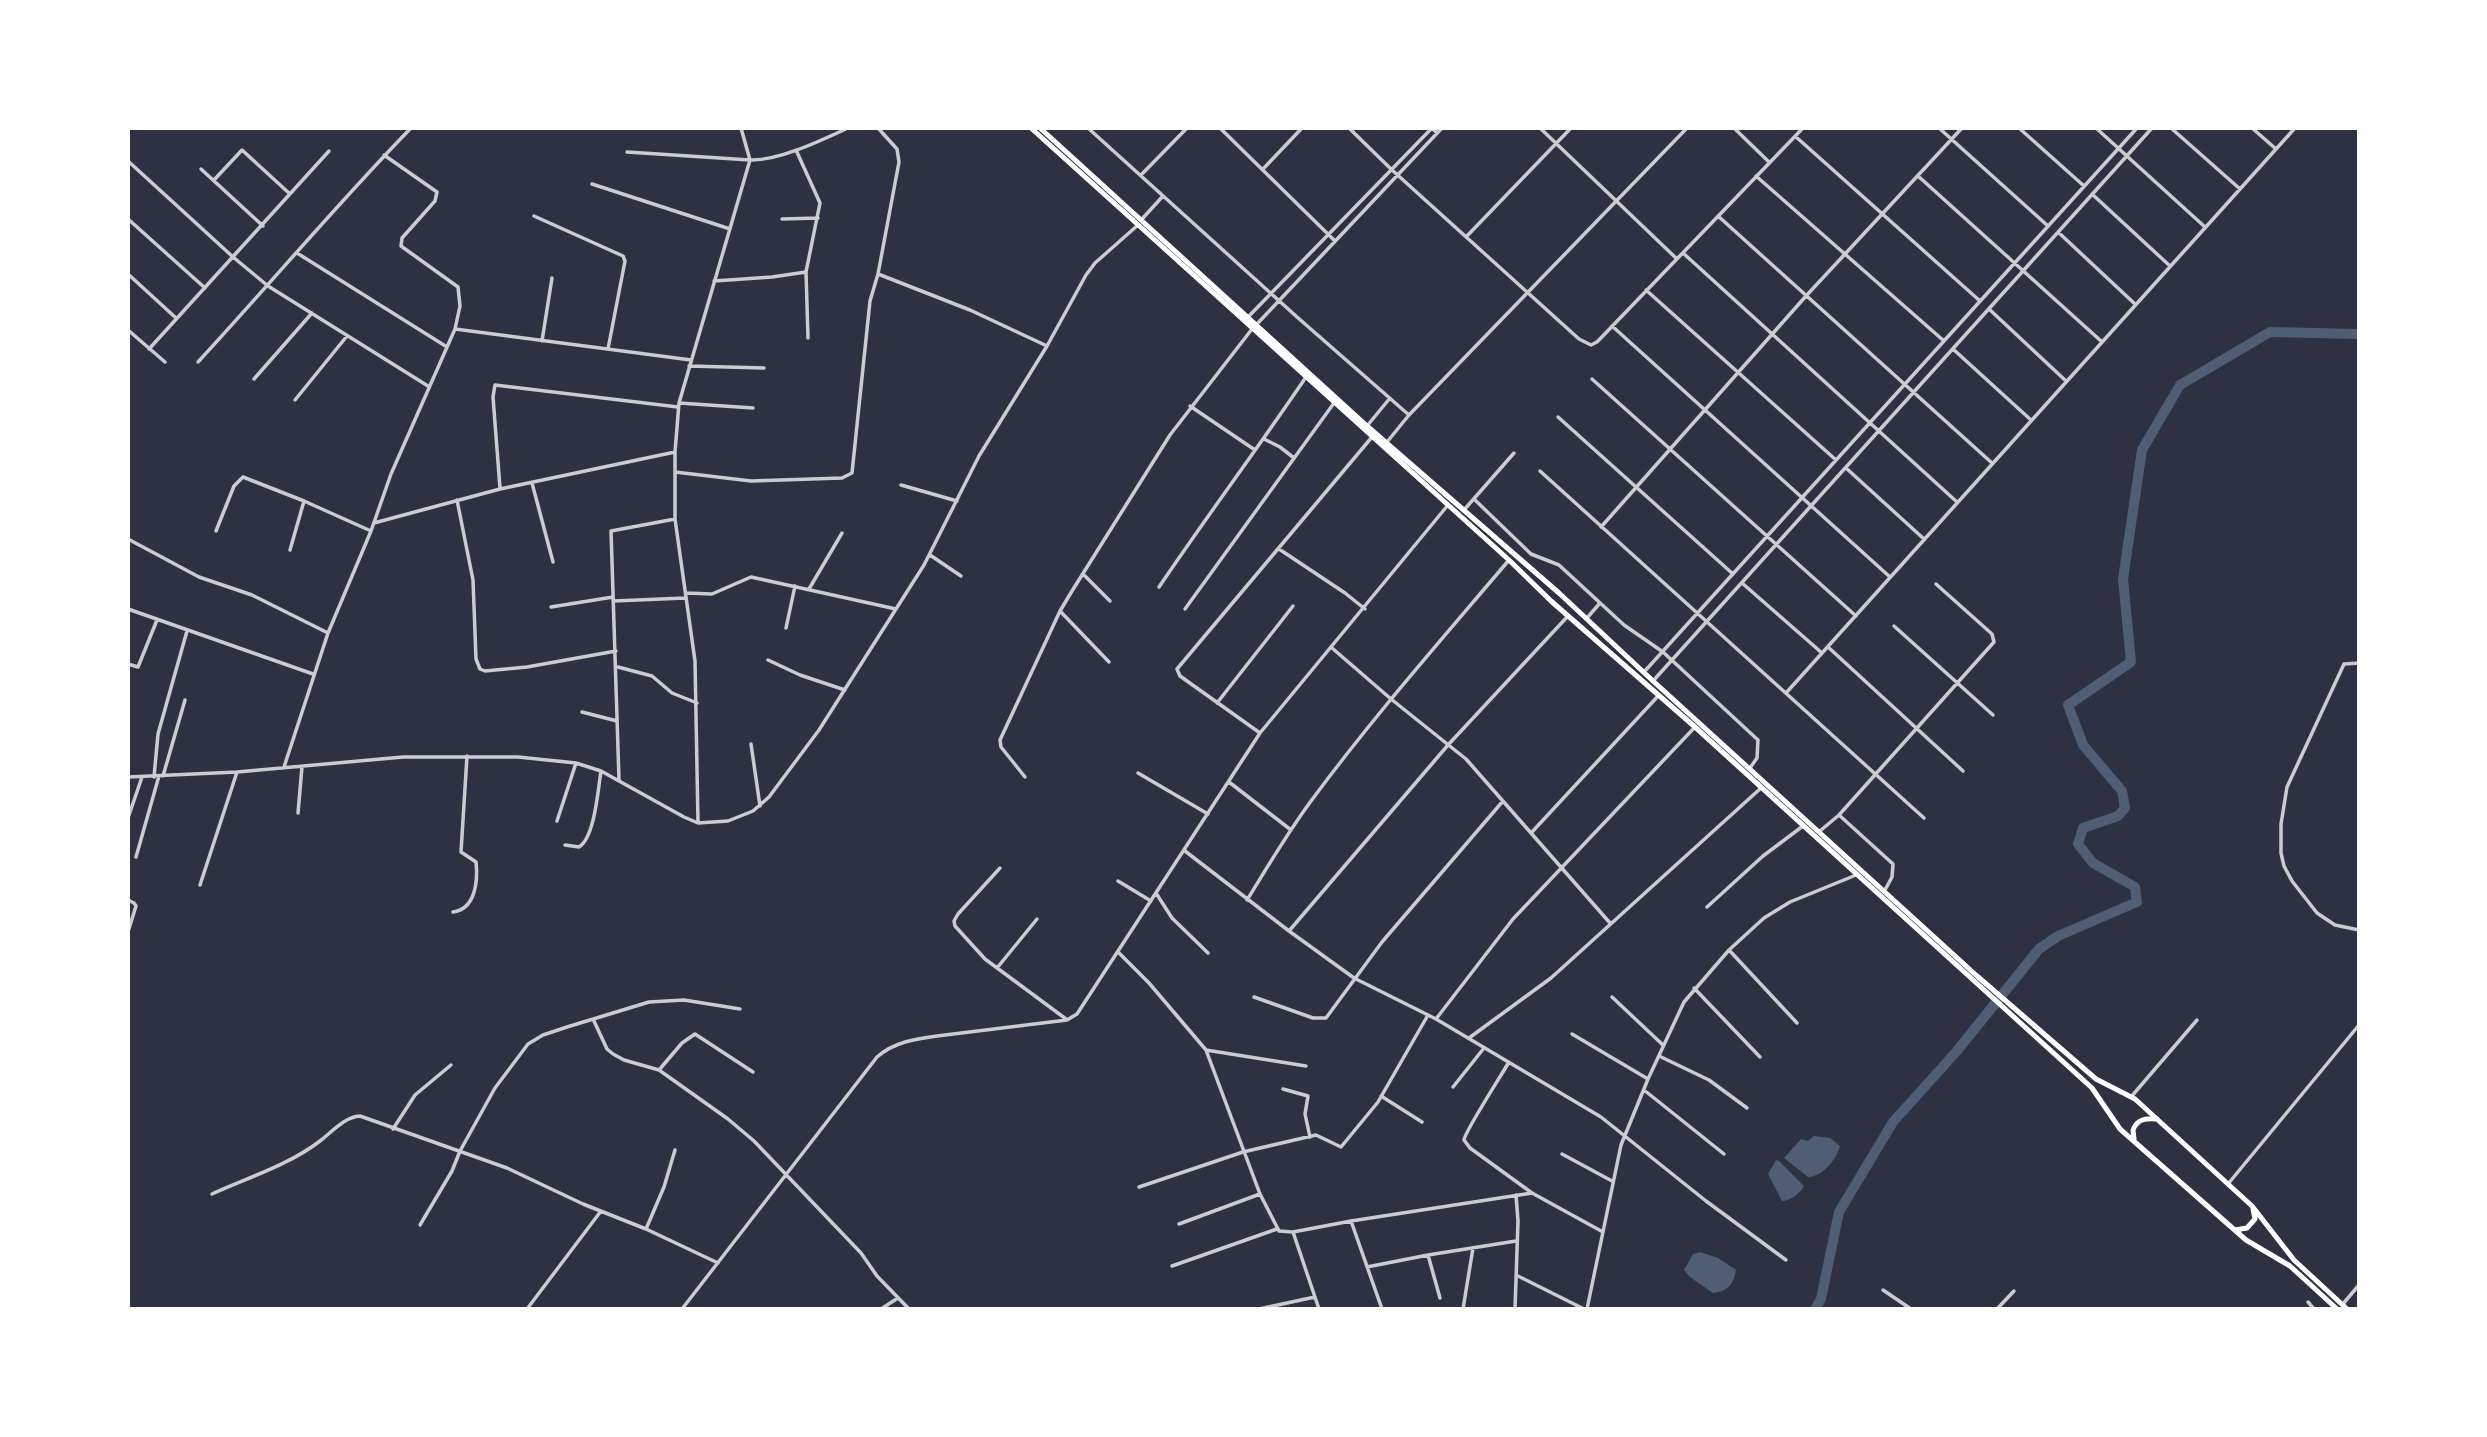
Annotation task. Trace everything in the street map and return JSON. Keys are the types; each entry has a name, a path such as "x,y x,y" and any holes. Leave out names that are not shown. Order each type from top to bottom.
{"highway":[{"path":"1031,128 1249,316 1255,326 1334,403 1803,827 2035,1030 2096,1079 2131,1097 2157,1119 2252,1206 2294,1260 2342,1308"},
{"path":"1041,128 1255,326 1587,618 1644,673 1885,890 1976,978"},
{"path":"1551,601 1553,594 1559,593"},
{"path":"1607,651 1613,649 1615,644"},
{"path":"2035,1030 2092,1088 2113,1120 2135,1142 2235,1230 2258,1248 2290,1266 2342,1308"},
{"path":"2135,1142 2133,1130 2138,1122 2157,1119"},
{"path":"2235,1230 2247,1228 2255,1219 2252,1206"}],"street":[{"path":"198,362 411,128"},
{"path":"698,822 695,661 676,519 675,452 679,405 689,366 750,160 741,128"},
{"path":"627,152 765,159 848,128"},
{"path":"675,472 767,482 851,475 865,333 899,162 897,149 878,128"},
{"path":"1088,128 1409,415"},
{"path":"1141,175 1187,128"},
{"path":"1220,128 1335,241"},
{"path":"1263,169 1302,128"},
{"path":"1349,128 1397,175 1583,342 1591,345 1597,342 1803,128"},
{"path":"1249,316 1432,128 1437,133"},
{"path":"1025,777 1001,747 1000,739 1060,611 1147,470 1190,407 1255,326 1442,128"},
{"path":"1540,128 1677,259"},
{"path":"1466,237 1571,128"},
{"path":"1387,442 1409,415 1688,128"},
{"path":"1734,128 1769,162"},
{"path":"1939,128 2048,226"},
{"path":"1601,527 1737,372 1962,128"},
{"path":"2019,128 2084,186"},
{"path":"2096,128 2205,227"},
{"path":"1644,673 2137,128"},
{"path":"1653,681 2152,128"},
{"path":"2171,128 2240,189"},
{"path":"2252,128 2276,149"},
{"path":"1786,693 2295,128"},
{"path":"1795,135 1980,301"},
{"path":"796,149 819,196 818,218 806,272 808,338"},
{"path":"214,180 242,150 290,194"},
{"path":"149,349 329,151"},
{"path":"284,767 328,632 371,531 391,474 455,328 460,306 459,288 402,249 400,243 435,201 437,193 384,155"},
{"path":"128,161 268,286 428,386"},
{"path":"201,169 262,226"},
{"path":"1756,176 1944,341"},
{"path":"1917,176 2101,341"},
{"path":"592,184 730,229"},
{"path":"2092,194 2170,266"},
{"path":"128,777 237,772 403,757 538,758 576,763 601,771 698,822 728,821 749,813 760,806 797,760 845,690 930,555 992,431 1047,346 1090,269 1163,197"},
{"path":"534,216 623,256 625,261 608,349"},
{"path":"1718,216 1992,463"},
{"path":"782,219 818,218"},
{"path":"128,219 205,288"},
{"path":"2058,232 2135,304"},
{"path":"297,253 447,347"},
{"path":"1683,253 1957,502"},
{"path":"714,281 806,272"},
{"path":"128,274 176,318"},
{"path":"878,274 970,310 1047,346"},
{"path":"542,341 552,278"},
{"path":"1646,290 1836,460"},
{"path":"1989,309 2066,381"},
{"path":"254,379 312,313"},
{"path":"1612,326 1890,578"},
{"path":"455,328 691,360"},
{"path":"128,330 165,362"},
{"path":"295,400 347,336"},
{"path":"1953,349 2031,421"},
{"path":"689,366 764,368"},
{"path":"1159,587 1306,377"},
{"path":"1592,379 1856,616"},
{"path":"500,489 494,387 501,385 679,405 753,408"},
{"path":"1367,426 1390,398"},
{"path":"1185,609 1334,403"},
{"path":"1190,407 1255,451"},
{"path":"1558,416 1733,574"},
{"path":"1260,733 1177,672 1182,662 1372,437"},
{"path":"1264,439 1294,458"},
{"path":"373,523 500,489 675,452"},
{"path":"1464,510 1514,453"},
{"path":"1846,468 1924,539"},
{"path":"1540,471 1924,818"},
{"path":"216,531 234,486 243,477 371,531"},
{"path":"532,483 553,562"},
{"path":"901,485 957,501"},
{"path":"1474,499 1531,554 1559,565 1624,625 1663,652 1758,740 1758,758 1750,768"},
{"path":"457,500 473,580 476,659 482,670 527,667 616,651"},
{"path":"290,550 303,501"},
{"path":"682,1309 877,1057 888,1048 926,1037 1067,1020 1080,1010 1260,733 1291,693 1365,609 1448,505"},
{"path":"619,780 611,538 614,530 676,519"},
{"path":"809,589 842,533"},
{"path":"128,539 205,580 252,595 328,632"},
{"path":"1279,549 1365,609"},
{"path":"930,555 961,576"},
{"path":"1247,900 1291,830 1333,772 1391,699 1510,560"},
{"path":"1083,574 1110,601"},
{"path":"551,607 614,599 712,594 751,577 896,609"},
{"path":"1742,583 1822,653"},
{"path":"1820,831 1839,815 1994,642 1994,635 1936,584"},
{"path":"786,628 794,586"},
{"path":"1587,618 1600,603"},
{"path":"1217,703 1293,607"},
{"path":"128,609 313,674"},
{"path":"1060,611 1110,662"},
{"path":"1289,931 1448,745 1568,617"},
{"path":"128,664 138,667 156,620"},
{"path":"1894,626 1993,715"},
{"path":"159,776 158,734 187,631"},
{"path":"1828,646 1963,771"},
{"path":"1332,648 1466,759 1610,923"},
{"path":"768,660 807,678 845,690"},
{"path":"2357,663 2344,664 2287,787 2282,814 2281,853 2292,881 2317,913 2335,925 2359,930"},
{"path":"617,667 652,676 672,692 697,703"},
{"path":"1532,832 1659,695"},
{"path":"136,857 159,776 185,700"},
{"path":"582,712 618,721"},
{"path":"1436,1019 1513,919 1695,727"},
{"path":"751,744 760,806"},
{"path":"453,912 461,911 467,906 475,890 476,862 461,852 467,756"},
{"path":"557,821 576,763"},
{"path":"298,813 302,766"},
{"path":"565,845 579,847 584,844 595,810 601,771"},
{"path":"200,885 237,772"},
{"path":"1138,773 1208,814"},
{"path":"128,818 142,777"},
{"path":"1228,781 1291,830"},
{"path":"1469,1038 1551,978 1760,788"},
{"path":"1254,997 1323,1019 1382,942 1503,801"},
{"path":"1839,815 1893,864 1892,877 1885,890"},
{"path":"1707,907 1763,856 1803,827"},
{"path":"1184,850 1354,978 1436,1019 1601,1116 1706,1201 1786,1260"},
{"path":"1000,868 954,921 957,930 977,952 1067,1020"},
{"path":"1516,1275 1586,1309 1624,1134 1679,1011 1694,988 1730,950 1780,907 1858,874"},
{"path":"1118,881 1151,901"},
{"path":"1156,893 1172,918 1208,953"},
{"path":"128,900 136,906 128,932"},
{"path":"997,968 1037,919"},
{"path":"1730,950 1797,1023"},
{"path":"1118,952 1149,983 1206,1050 1243,1152 1277,1229 1286,1233 1532,1193"},
{"path":"1694,988 1760,1058"},
{"path":"1612,997 1664,1045"},
{"path":"420,1225 452,1171 495,1088 528,1044 543,1035 649,1002 705,1002 740,1009"},
{"path":"1139,1186 1243,1152 1310,1137 1320,1136 1341,1147 1381,1096 1428,1015"},
{"path":"593,1019 609,1051 621,1059 659,1070 741,1129 861,1253 877,1276 909,1309"},
{"path":"2131,1097 2197,1020"},
{"path":"2228,1184 2359,1025"},
{"path":"659,1070 682,1043 695,1034 753,1072"},
{"path":"1572,1034 1647,1079"},
{"path":"1453,1087 1484,1048"},
{"path":"1206,1050 1306,1066"},
{"path":"1658,1056 1709,1080 1747,1108"},
{"path":"1509,1062 1464,1135 1464,1140 1532,1193 1603,1232"},
{"path":"393,1129 415,1095 451,1065"},
{"path":"1283,1089 1308,1096 1306,1114 1310,1137"},
{"path":"1644,1090 1724,1154"},
{"path":"1381,1096 1422,1122"},
{"path":"212,1194 302,1153 342,1122 356,1115 506,1168 718,1263"},
{"path":"646,1229 675,1150"},
{"path":"1562,1154 1612,1181"},
{"path":"1179,1224 1260,1194"},
{"path":"1515,1309 1518,1221 1516,1195"},
{"path":"527,1309 601,1211"},
{"path":"1351,1221 1382,1309"},
{"path":"1172,1266 1277,1229"},
{"path":"1293,1232 1318,1309"},
{"path":"1367,1267 1516,1241"},
{"path":"1463,1309 1473,1248"},
{"path":"1428,1255 1440,1298"},
{"path":"2342,1308 2359,1285"},
{"path":"1883,1290 1911,1309"},
{"path":"1997,1309 2014,1291"},
{"path":"1259,1309 1315,1297"},
{"path":"881,1309 898,1298"},
{"path":"2308,1302 2314,1309"}],"water":[{"path":"1814,1136 1830,1138 1840,1146 1828,1166 1818,1174 1808,1177 1784,1158 1801,1139 1808,1141"},
{"path":"1776,1160 1804,1186 1795,1196 1785,1201 1782,1201 1768,1174"},
{"path":"1700,1252 1718,1258 1736,1270 1732,1283 1726,1289 1713,1293 1684,1270 1693,1254"}],"waterway":[{"path":"1815,1309 1821,1299 1839,1212 1893,1122 1956,1052 2039,949 2058,936 2137,902 2135,887 2093,863 2078,844 2083,828 2118,816 2125,808 2122,791 2083,745 2068,705 2131,662 2123,579 2142,450 2180,385 2270,332 2359,334"}]}
